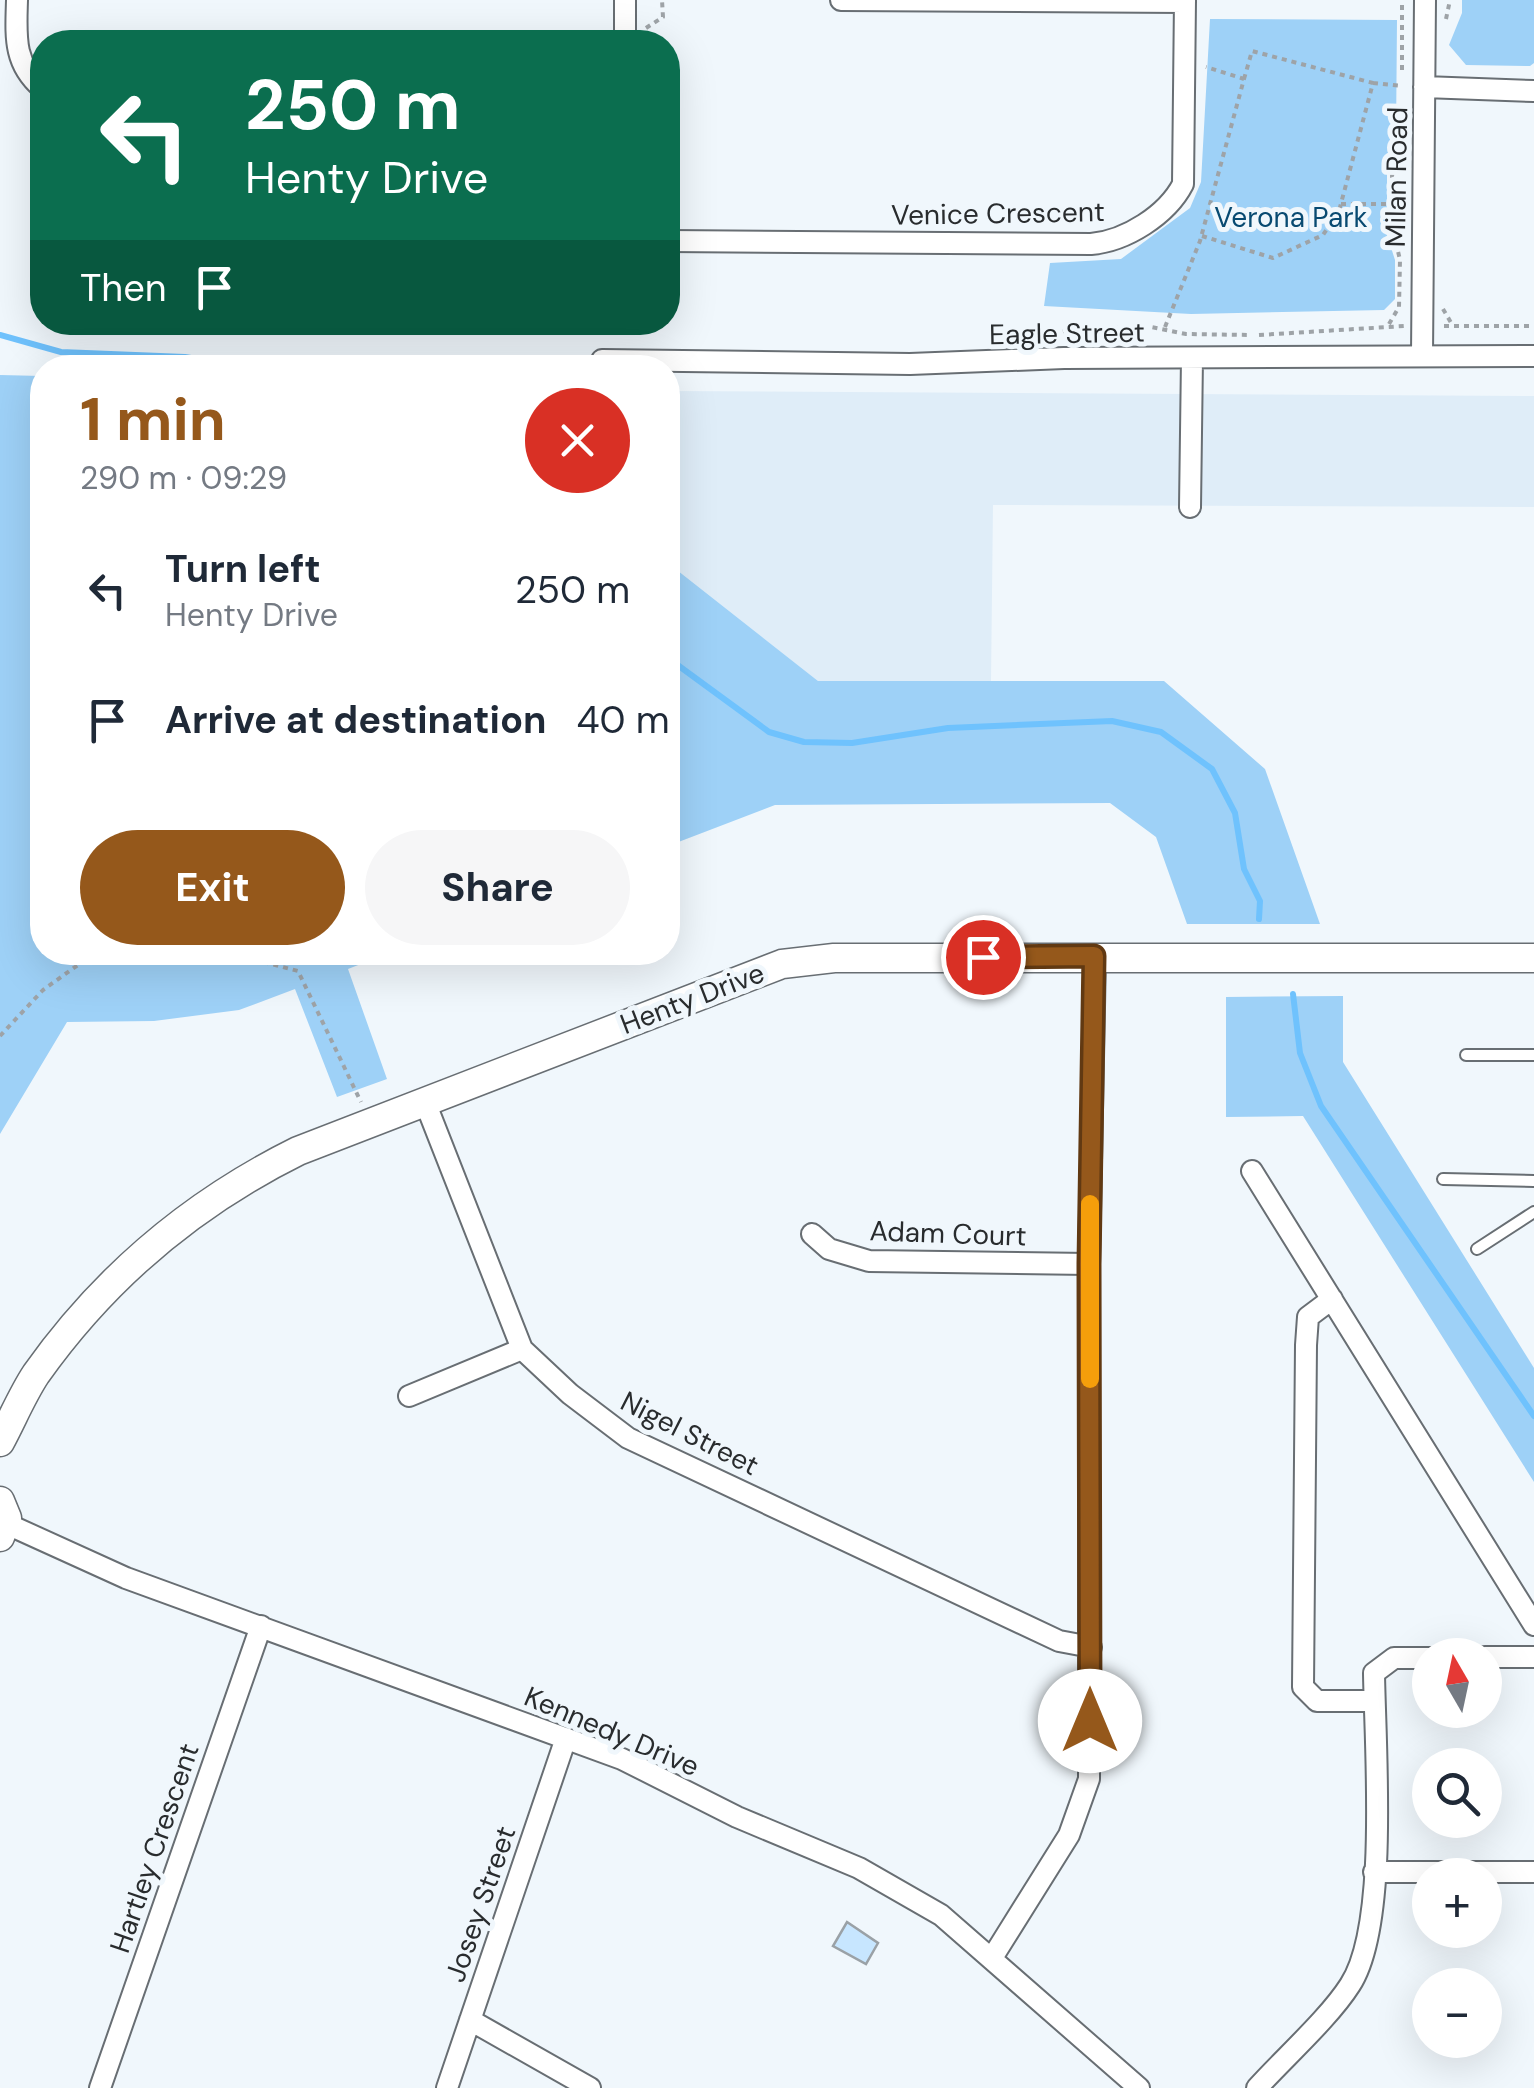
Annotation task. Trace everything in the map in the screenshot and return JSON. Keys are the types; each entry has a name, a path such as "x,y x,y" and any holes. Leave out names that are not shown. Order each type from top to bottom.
{"street":[{"path":"17,0 17,49 30,76"},
{"path":"625,0 632,30"},
{"path":"841,0 1185,1"},
{"name":"Milan Road","path":"1422,355 1425,0"},
{"name":"Venice Crescent","path":"680,241 1092,244 1122,238 1166,208 1183,184 1185,1"},
{"path":"1424,87 1534,91"},
{"name":"Eagle Street","path":"680,361 910,364 1064,358 1534,356"},
{"path":"1190,508 1192,358"},
{"path":"992,1958 1069,1835 1085,1798 1090,1758 1089,1264 1094,956"},
{"name":"Henty Drive","path":"0,1442 34,1377 116,1277 181,1221 255,1172 298,1150 782,964 834,958 1534,958"},
{"name":"Nigel Street","path":"425,1102 522,1350 570,1394 628,1438 1059,1641 1090,1647"},
{"path":"1252,1171 1534,1626"},
{"name":"Adam Court","path":"812,1234 829,1250 869,1262 1089,1264"},
{"path":"1332,1299 1308,1318 1306,1344 1303,1687 1316,1701 1374,1701"},
{"path":"409,1396 522,1350"},
{"name":"Kennedy Drive","path":"2,1521 126,1578 622,1758 738,1817 859,1868 941,1914 1138,2088"},
{"name":"Hartley Crescent","path":"100,2088 260,1626"},
{"path":"1502,1657 1534,1657"},
{"path":"1257,2088 1349,1987 1362,1964 1371,1925 1374,1872 1374,1673 1394,1658 1412,1658"},
{"name":"Josey Street","path":"447,2088 566,1738"},
{"path":"1374,1872 1534,1872"},
{"path":"470,2020 590,2088"}],"lane":[{"path":"1466,1055 1534,1055"},
{"path":"1443,1179 1534,1181"},
{"path":"1477,1249 1534,1212"}],"path":[{"path":"643,30 663,16 662,0"},
{"path":"1164,329 1202,236 1252,51 1373,83 1402,86 1402,0"},
{"path":"1185,66 1204,67 1244,79"},
{"path":"1202,236 1274,258 1323,235 1341,204 1373,83"},
{"path":"1386,326 1399,307 1400,260 1392,225 1392,167 1402,124"},
{"path":"1341,204 1392,204"},
{"path":"1053,334 1090,326 1259,335 1386,326 1534,326"},
{"path":"0,1036 42,990 78,965"},
{"path":"275,965 298,971 369,1123"}],"shaded area":[{"path":"680,391 1534,396 1534,507 993,505 991,681 818,681 680,572"}],"green space":[{"path":"1462,0 1534,0 1534,63 1466,65 1449,45 1462,13"},
{"name":"Verona Park","path":"1210,19 1397,20 1396,137 1387,172 1387,235 1395,260 1395,299 1384,310 1191,314 1044,306 1050,263 1121,259 1190,208 1201,182"},
{"path":"0,375 30,376 30,965 358,965 348,969 387,1079 337,1097 295,989 239,1010 154,1021 67,1022 0,1134"},
{"path":"680,572 818,681 1164,681 1265,769 1320,924 1187,924 1156,837 1110,803 775,805 680,841"},
{"path":"1343,996 1343,1062 1534,1368 1534,1482 1303,1116 1226,1117 1226,997"}],"building":[{"path":"847,1922 878,1943 866,1964 833,1946"}],"waterway":[{"path":"0,335 61,352 135,355"},
{"path":"680,667 769,732 804,742 852,743 948,728 1112,721 1161,732 1212,769 1235,813 1244,869 1260,901 1259,919"},
{"path":"1293,994 1300,1053 1321,1106 1534,1416"}],"slow traffic":[{"path":"1090,1204 1090,1379"}],"route":[{"path":"983,957 1094,956 1089,1264 1090,1721"}]}
